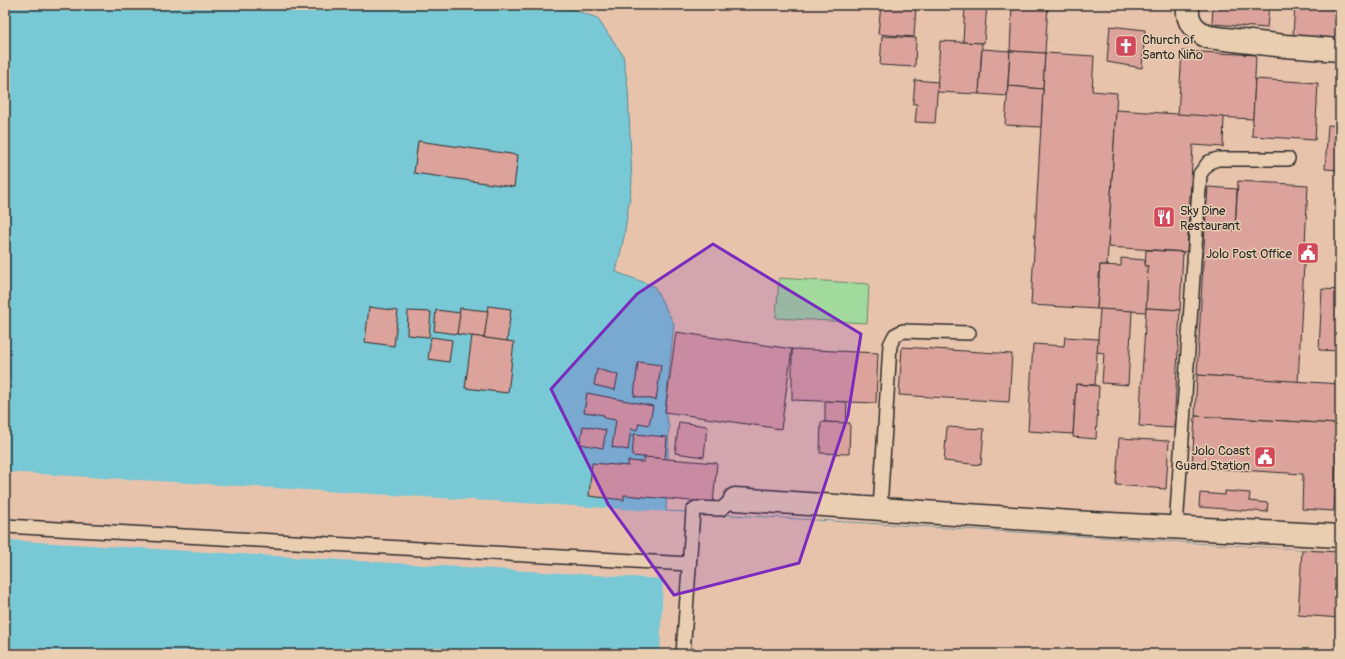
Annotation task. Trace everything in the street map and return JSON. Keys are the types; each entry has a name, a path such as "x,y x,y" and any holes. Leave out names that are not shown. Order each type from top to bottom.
{"street":[{"path":"1188,5 1189,19 1193,26 1198,32 1208,37 1285,46 1340,50"},
{"path":"734,499 1072,522 1340,536"}],"lane":[{"path":"1176,527 1200,174 1209,162 1218,159 1288,159"},
{"path":"880,509 890,345 895,335 903,331 969,333"},
{"path":"683,654 693,511 696,508 721,509 730,500 734,499"},
{"path":"5,526 689,564"}],"highlighted area":[{"path":"713,244 861,334 848,415 799,563 674,595 608,504 551,389 637,294"}],"green space":[{"path":"779,278 869,284 867,323 776,318"}],"water":[{"path":"5,5 552,5 569,8 597,18 623,55 628,89 632,182 624,237 616,272 654,286 674,324 665,412 669,426 666,511 1340,552 1340,654 5,654"}],"pier":[{"path":"5,472 1340,552 1340,654 660,654 663,579 5,540"}],"building":[{"path":"881,5 916,6 914,37 878,34"},
{"path":"965,5 987,5 984,43 963,42"},
{"path":"1012,5 1048,5 1045,53 1010,51"},
{"path":"1213,5 1269,5 1267,28 1212,24"},
{"path":"1295,5 1340,5 1340,39 1293,35"},
{"name":"Church of Santo Niño","path":"1110,26 1145,30 1142,68 1107,62"},
{"path":"882,36 916,38 915,67 880,65"},
{"path":"940,41 982,43 979,94 937,92"},
{"path":"982,49 1010,51 1007,96 979,94"},
{"path":"1010,51 1045,53 1043,89 1008,86"},
{"path":"1182,51 1256,55 1253,119 1178,115"},
{"path":"1045,53 1094,56 1092,91 1117,93 1107,265 1100,265 1097,309 1031,305"},
{"path":"1255,79 1318,83 1315,140 1252,136"},
{"path":"915,80 938,82 935,123 915,122 917,104 913,104"},
{"path":"1339,82 1340,123 1337,123"},
{"path":"1008,86 1043,89 1041,127 1005,125"},
{"path":"1116,110 1224,117 1223,147 1193,145 1187,252 1108,247"},
{"path":"1328,125 1340,126 1340,170 1325,169"},
{"path":"418,141 518,155 514,187 414,173"},
{"path":"1238,181 1308,185 1298,382 1197,375 1205,228 1235,230"},
{"path":"1208,187 1237,189 1235,230 1205,228"},
{"path":"1146,250 1183,252 1180,310 1146,308 1148,266 1145,266"},
{"path":"1121,258 1145,260 1145,266 1148,266 1146,312 1097,309 1100,265 1121,266"},
{"path":"1322,289 1340,290 1340,351 1319,350"},
{"path":"488,306 511,309 507,341 484,338"},
{"path":"369,307 398,311 394,346 365,342"},
{"path":"460,308 488,311 484,338 457,334"},
{"path":"1146,308 1180,310 1174,428 1139,426"},
{"path":"1100,309 1132,311 1128,385 1102,383 1104,353 1097,352"},
{"path":"436,310 460,313 457,334 434,331"},
{"path":"408,311 431,312 429,337 407,335"},
{"path":"676,332 792,349 781,429 665,412"},
{"path":"472,336 514,342 508,393 465,388"},
{"path":"431,337 452,340 449,362 428,359"},
{"path":"1065,337 1098,339 1095,385 1076,384 1073,434 1028,431 1033,344 1064,346"},
{"path":"902,347 1012,354 1009,402 899,395"},
{"path":"792,349 878,353 876,403 792,400"},
{"path":"638,362 661,365 656,400 634,396"},
{"path":"597,369 618,375 615,390 594,385"},
{"path":"1197,375 1340,384 1338,424 1195,416"},
{"path":"1076,384 1099,386 1096,439 1073,437"},
{"path":"587,393 653,406 649,425 639,423 637,430 631,429 628,450 612,447 616,420 604,418 604,415 584,412"},
{"path":"825,401 847,402 846,423 825,422"},
{"name":"Jolo Coast Guard Station","path":"1195,416 1338,424 1334,511 1302,509 1303,474 1192,467"},
{"path":"1340,421 1340,447 1338,446"},
{"path":"679,422 707,426 704,457 675,453"},
{"path":"821,422 850,423 849,454 820,453"},
{"path":"583,426 606,430 603,448 580,444"},
{"path":"947,427 984,429 981,465 944,461"},
{"path":"634,434 667,437 665,459 632,456"},
{"path":"1119,438 1169,441 1166,489 1116,485"},
{"path":"644,457 717,463 713,503 624,495 624,500 589,496 592,463 628,466 628,461 644,462"},
{"path":"1225,491 1250,493 1249,501 1268,503 1267,512 1199,507 1200,493 1225,495"},
{"path":"1302,550 1340,552 1340,618 1298,615"}],"place":[{"name":"Church of Santo Niño","path":"1126,46"},
{"name":"Sky Dine Restaurant","path":"1164,217"},
{"name":"Jolo Post Office","path":"1308,253"},
{"name":"Jolo Coast Guard Station","path":"1265,457"}]}
